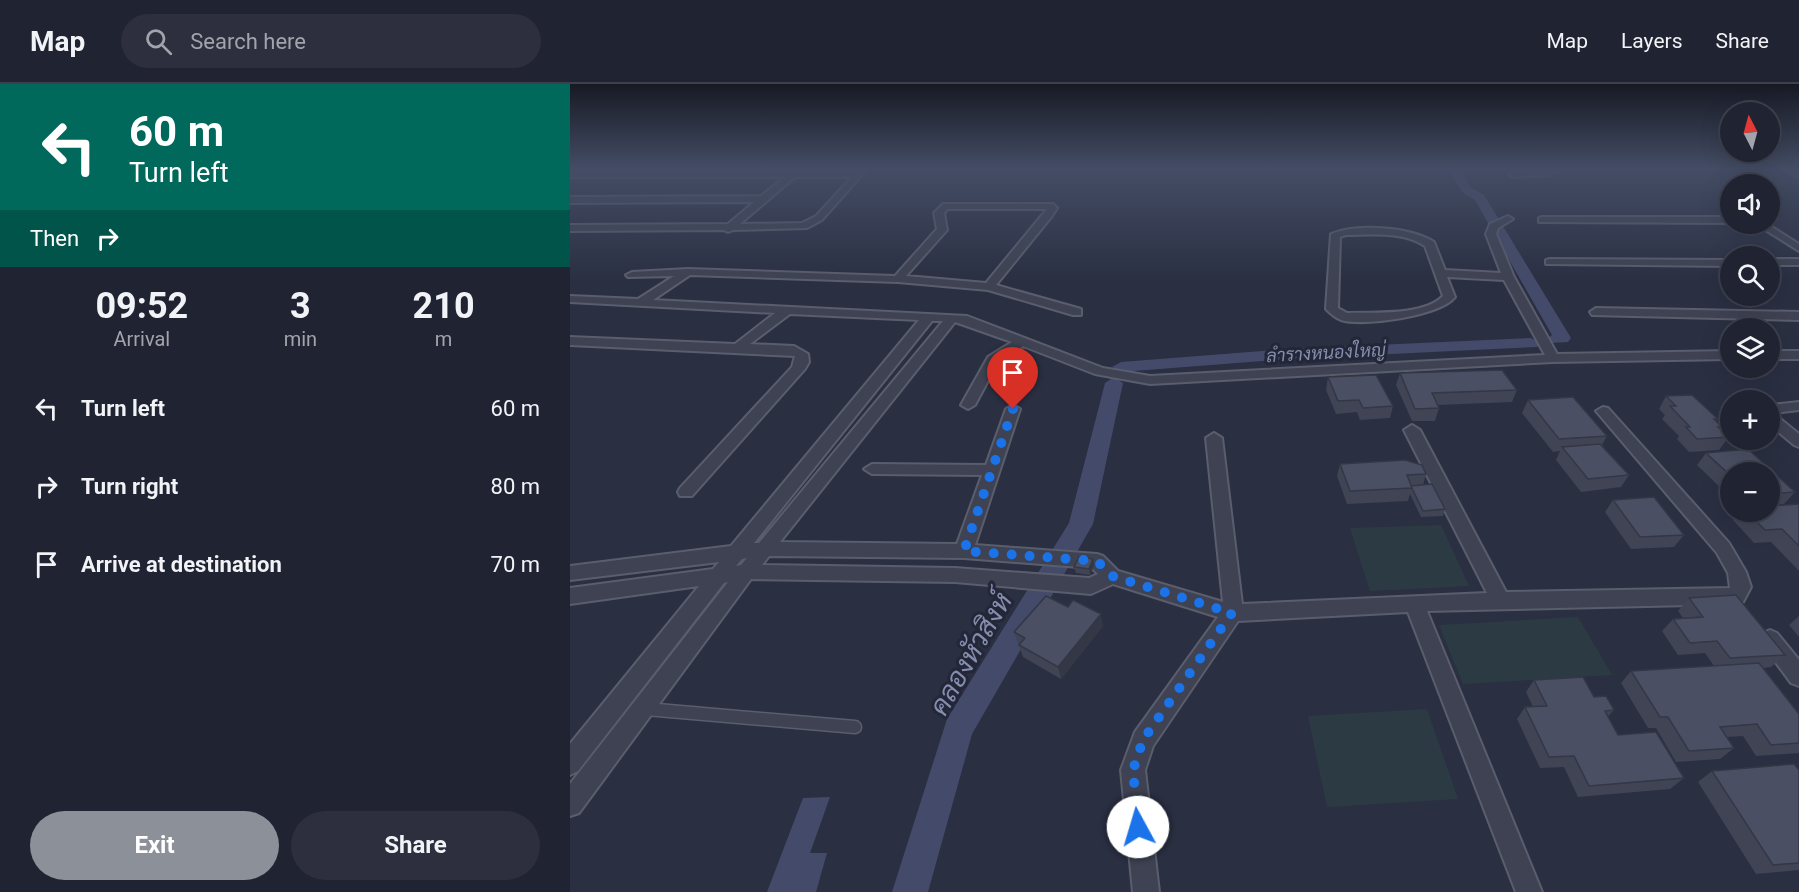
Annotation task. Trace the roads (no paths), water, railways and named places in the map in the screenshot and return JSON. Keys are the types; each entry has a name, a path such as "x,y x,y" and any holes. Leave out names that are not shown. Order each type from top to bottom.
{"street":[{"path":"728,229 755,206"},
{"path":"570,228 728,229 804,226 819,218 830,206"},
{"path":"898,279 942,230 939,213 946,207 1050,206 1052,208 1048,214 989,287"},
{"path":"1542,220 1720,220"},
{"path":"1501,222 1491,234 1508,277 1553,358"},
{"path":"1344,232 1418,236 1430,244 1439,273 1449,297 1439,307 1429,310 1344,318 1332,309 1335,236 1344,232"},
{"path":"1777,234 1799,248"},
{"path":"1550,262 1720,263"},
{"path":"1780,262 1799,262"},
{"path":"632,275 694,272 898,279 989,287 1077,312"},
{"path":"641,302 694,272"},
{"path":"665,303 694,272"},
{"path":"1439,273 1508,277"},
{"path":"570,298 929,316 967,320 1100,371 1150,380 1553,358 1720,355"},
{"path":"736,349 788,309"},
{"path":"1596,312 1799,316"},
{"path":"570,763 736,552 929,316"},
{"path":"570,804 764,549 952,318"},
{"path":"570,341 794,350 801,354 802,362 686,492"},
{"path":"968,405 993,360 1021,342"},
{"path":"1780,355 1799,355"},
{"path":"1780,408 1799,406"},
{"path":"964,551 1013,409"},
{"path":"1603,411 1723,548 1737,572 1741,587 1736,596"},
{"path":"1780,426 1799,442"},
{"path":"1412,430 1500,600"},
{"path":"1146,892 1133,770 1143,740 1232,613 1233,591 1214,438"},
{"path":"872,469 992,470"},
{"path":"570,573 764,549 964,551 1097,561 1112,576 1232,613 1500,600 1736,596"},
{"path":"570,597 719,574 747,572 955,575 1091,586 1112,576"},
{"path":"1736,596 1799,676"},
{"path":"1415,605 1529,892"}],"lane":[{"path":"642,709 855,727"}],"water":[{"path":"830,797 810,853 827,853 816,892 767,892 803,798"}],"waterway":[{"name":"ลำรางหนองใหญ่","path":"1485,206 1562,338 1556,339"},
{"name":"ลำรางหนองใหญ่","path":"1121,367 1287,354 1531,343"},
{"name":"คลองหัวสิงห์","path":"910,892 958,729 1081,524 1114,383"}]}
